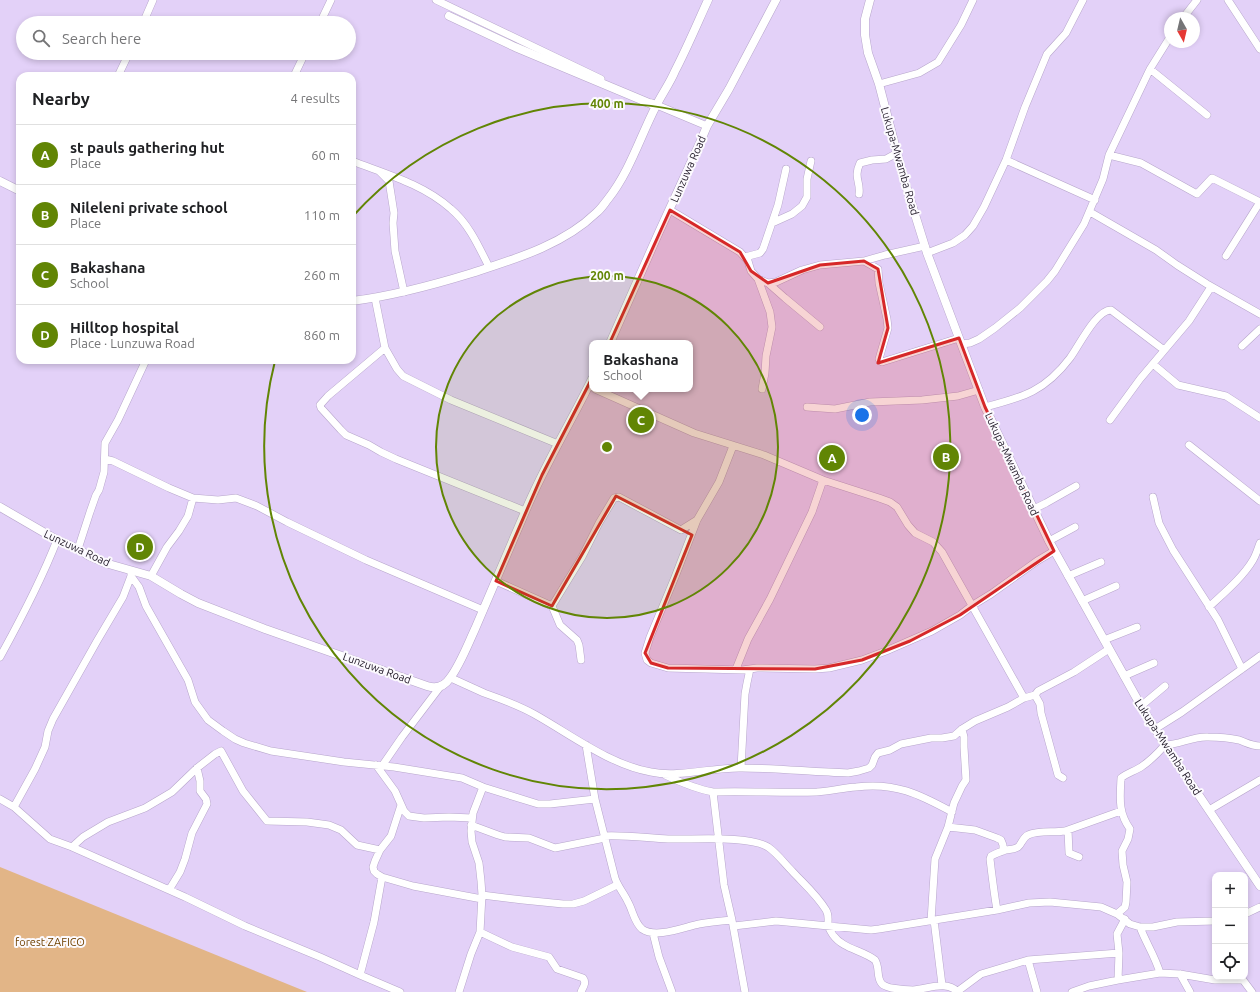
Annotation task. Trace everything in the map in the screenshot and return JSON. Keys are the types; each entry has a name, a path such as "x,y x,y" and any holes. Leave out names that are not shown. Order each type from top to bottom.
{"street":[{"path":"146,16 153,0"},
{"path":"323,16 331,0"},
{"path":"436,0 656,106"},
{"path":"356,300 375,298 429,286 537,250 575,231 598,212 616,188 628,168 656,106 675,73 708,0"},
{"name":"Lunzuwa Road","path":"611,340 707,126 732,83 776,0"},
{"name":"Lukupa-Mwamba Road","path":"870,0 865,19 865,35 868,54 879,84 903,176 926,249 985,407 1054,551 1141,706 1165,745 1260,886"},
{"path":"879,84 919,73 938,62 961,24 973,0"},
{"path":"768,283 776,282 802,270 820,265 864,261 885,255 926,249 953,243 965,235 973,226 984,207 1006,160 1025,106 1047,54 1066,33 1083,0"},
{"path":"1188,12 1197,0"},
{"path":"1228,0 1260,48"},
{"path":"449,16 515,47 707,126"},
{"path":"864,261 879,271 879,283 888,328 880,359 881,362 960,341 970,343 979,339 1020,308 1055,271 1090,212 1103,179 1109,156 1150,69 1164,47"},
{"path":"120,72 126,60"},
{"path":"296,72 302,60"},
{"path":"1150,69 1207,115"},
{"path":"859,194 860,190 856,178 860,163 886,159 897,153"},
{"path":"1109,156 1141,163 1197,194 1212,178 1260,202 1226,256"},
{"path":"1006,160 1095,200"},
{"path":"772,223 792,214 802,206 807,197 808,179 812,161"},
{"path":"356,162 379,170 426,191 451,209 461,219 477,242 489,267"},
{"path":"745,257 760,253 763,249 778,205 786,169"},
{"path":"379,170 389,181 394,212 393,224 395,251 404,292"},
{"path":"0,181 16,189"},
{"path":"670,210 740,252 745,257 751,271 758,278 768,283 820,327"},
{"path":"1090,212 1156,250 1211,286 1258,310"},
{"path":"758,278 770,312 772,327 766,356 762,390"},
{"path":"1110,420 1140,379 1189,321 1211,286"},
{"path":"375,298 385,348 397,369 403,376 451,400 558,444"},
{"path":"985,407 1017,398 1041,387 1066,363 1095,321 1107,310 1111,310 1164,350"},
{"path":"1242,346 1260,329"},
{"path":"385,348 328,396 320,405 321,408 346,435 369,444 396,459 525,511"},
{"path":"78,549 102,481 104,472 105,443 118,420 144,364"},
{"path":"1153,364 1178,385 1226,396 1260,418"},
{"path":"807,407 835,409 870,402 922,400 958,396 979,390"},
{"path":"379,766 440,687 451,678 496,581 542,474 589,391"},
{"path":"605,392 694,433 764,455 823,480 879,498 897,507 908,525 915,533 938,547 973,605 1024,698"},
{"path":"1189,445 1260,501"},
{"path":"733,446 719,482 697,520 650,637 645,653 647,660 651,663 660,666 697,669 829,668 862,660 932,630 960,615 1036,561 1054,551"},
{"path":"105,459 113,461 193,498 218,500 236,498 256,506 366,560 483,610"},
{"path":"736,669 748,639 812,512 823,480"},
{"path":"1034,509 1076,486"},
{"path":"552,606 582,557 599,523 614,498 619,497 682,530 697,520"},
{"path":"1153,497 1159,523 1173,550 1218,620 1242,669"},
{"path":"151,576 167,547 188,516 193,498"},
{"name":"Lunzuwa Road","path":"0,507 57,540 78,549 89,556 130,572 151,576 198,603 427,686 433,688 440,687"},
{"path":"1049,541 1075,527"},
{"path":"0,657 32,597 57,540"},
{"path":"1209,607 1245,571 1253,560 1260,543"},
{"path":"1068,576 1101,562"},
{"path":"130,572 139,588 146,606 188,680 195,702 208,720 235,739 255,747 271,751 325,760 462,778 483,787 538,804 595,799"},
{"path":"14,807 35,769 45,747 50,726 97,640 124,597 130,572"},
{"path":"496,581 552,606 560,626 577,640 581,660"},
{"path":"1082,601 1116,586"},
{"path":"1104,640 1137,627"},
{"path":"451,678 520,707 553,724 586,745 639,770 662,774 741,768 827,772 859,771 869,768 878,753 890,750 901,744 931,738 954,736 975,721 1008,707 1024,698 1035,695 1038,691 1074,672 1109,649"},
{"path":"1155,729 1182,712 1260,656"},
{"path":"1124,676 1154,663"},
{"path":"741,768 745,694 750,669"},
{"path":"1141,706 1165,686"},
{"path":"1035,695 1040,704 1058,775 1063,778"},
{"path":"942,985 933,920 935,858 948,827 962,786 966,780 964,737 962,729"},
{"path":"1117,914 1125,907 1126,902 1127,882 1123,865 1122,851 1128,839 1130,829 1126,824 1121,811 1121,778 1126,774 1140,768 1165,745 1173,745 1191,738 1206,737 1238,740 1253,746 1260,746"},
{"path":"586,745 595,799 617,885 628,902 638,924 645,930 653,933 667,932 689,926 776,921 871,930 997,910 1029,903 1050,902 1101,907 1117,914 1130,924 1140,927 1153,927 1177,922 1212,921"},
{"path":"72,847 83,837 108,822 140,810 172,792 197,768 221,751 243,791 267,821 307,822 329,825 341,830 357,845 380,850"},
{"path":"379,766 395,791 404,811 409,816 424,818 448,817 471,822 498,835 505,837 529,838 555,848 615,835 668,839 752,841 762,844 769,848 818,898 829,916 828,926 834,936 844,944 875,960 880,980 882,984 886,986 913,991 942,985 953,988 958,992 981,974 1028,960 1119,953"},
{"path":"169,890 180,872 192,833 207,804 206,799 200,791 200,781 197,768"},
{"path":"662,774 679,782 713,792 816,792 856,787 886,786 914,792 952,812"},
{"path":"1209,810 1260,780"},
{"path":"459,992 471,954 480,932 482,897 479,863 472,842 471,822 483,787"},
{"path":"713,792 724,885 733,923 745,992"},
{"path":"0,799 14,807 50,839 72,847 169,890 245,926 400,992"},
{"path":"401,805 391,836 380,850 373,867 374,871 382,877 426,890 482,897 564,904 573,904 584,901 617,885"},
{"path":"997,910 990,859 991,856 1019,846 1022,839 1026,836 1068,830 1121,811"},
{"path":"948,827 975,830 997,838 1001,840 1003,844 1003,851"},
{"path":"1068,830 1069,853 1079,856"},
{"path":"360,975 374,922 382,877"},
{"path":"1248,913 1260,907"},
{"path":"1118,980 1119,953 1117,934 1125,919"},
{"path":"1140,927 1144,939 1157,963 1160,973"},
{"path":"480,932 512,948 549,957 557,969 583,978 585,983 581,992"},
{"path":"653,933 659,957 672,992"},
{"path":"1028,960 1037,992"},
{"path":"1072,992 1089,986 1160,973 1180,974 1214,980 1243,980 1252,992"},
{"path":"1180,974 1190,992"}],"highlighted area":[{"path":"670,210 740,252 751,271 768,283 820,265 864,261 878,269 888,328 878,363 959,338 985,407 1054,551 960,615 910,641 862,660 815,669 668,668 651,663 645,653 692,535 616,496 552,606 496,581 542,475 606,351"}],"green space":[{"name":"forest ZAFICO","path":"0,867 307,992 0,992"}],"place":[{"name":"Bakashana","path":"641,420"},
{"name":"Nileleni private school","path":"946,457"},
{"name":"st pauls gathering hut","path":"832,458"},
{"name":"Hilltop hospital","path":"140,547"}]}
